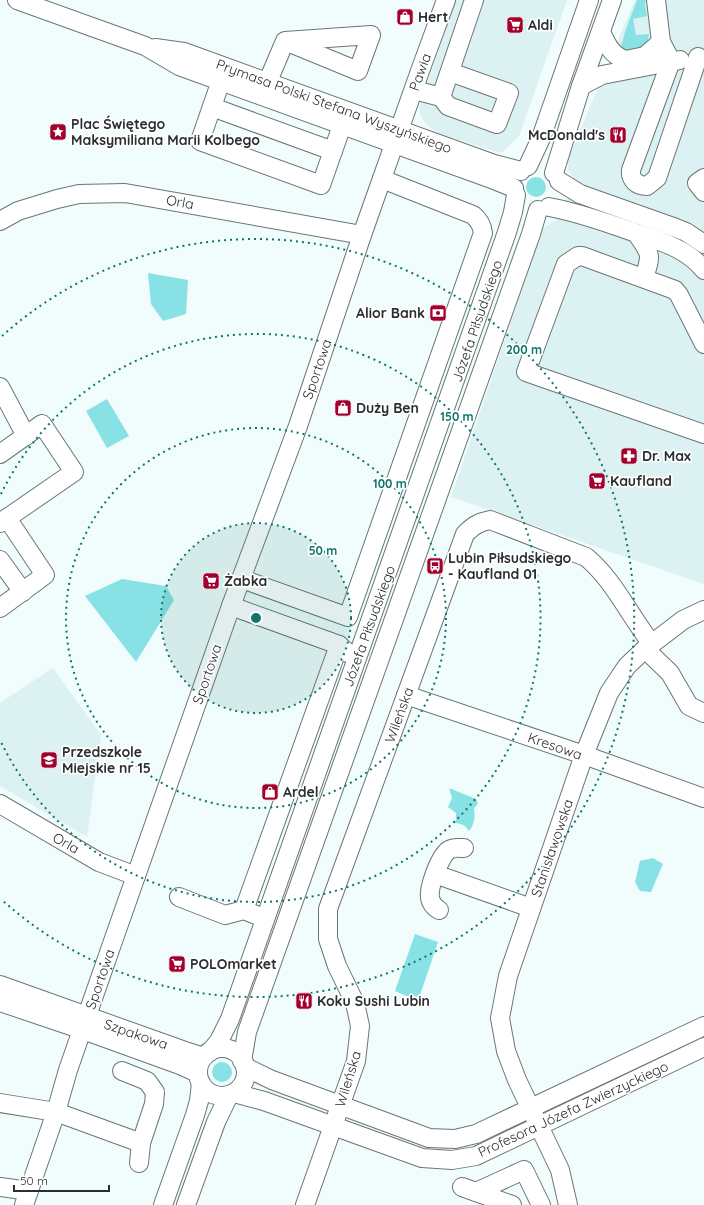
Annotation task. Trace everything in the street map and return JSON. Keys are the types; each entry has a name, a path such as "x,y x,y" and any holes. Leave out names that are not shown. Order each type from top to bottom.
{"street":[{"name":"Prymasa Polski Stefana Wyszyńskiego","path":"17,0 57,7 145,46 179,66 224,74 398,137 494,164 525,169"},
{"name":"Pawia","path":"398,137 446,0"},
{"path":"441,97 474,0"},
{"path":"589,0 542,138 525,169 515,182 515,192 519,202 531,209 543,208 581,214 676,247 694,259 704,270"},
{"path":"543,208 557,198 559,193 557,177 581,86 612,0"},
{"path":"581,86 602,76 671,61 701,56 657,178 651,184 643,186 634,181 631,177 631,170 671,61 662,42 656,0"},
{"path":"601,32 609,49 616,55 626,60 644,56 662,42"},
{"path":"265,89 285,41"},
{"path":"414,90 441,97 448,106 498,124 509,93 450,72"},
{"path":"224,74 200,141 321,185 345,118"},
{"path":"212,107 333,151"},
{"name":"Prymasa Polski Stefana Wyszyńskiego","path":"398,137 515,192"},
{"name":"Sportowa","path":"26,1198 56,1112 68,1070 136,876 231,606 298,426 362,235 398,137"},
{"path":"525,169 535,165 542,165 549,168 557,177 580,194 686,232 704,244"},
{"path":"704,178 697,182 704,192"},
{"path":"242,579 348,617 483,233 480,223 473,215 382,179"},
{"name":"Józefa Piłsudskiego","path":"163,1205 195,1115 199,1101 203,1066 230,1019 356,661 390,569 507,232 513,212 515,192"},
{"name":"Orla","path":"0,221 18,211 79,194 125,193 362,235"},
{"name":"Józefa Piłsudskiego","path":"244,1064 247,1032 490,345 531,234 543,208"},
{"path":"637,234 650,256 644,278"},
{"path":"704,344 675,290 582,256 578,256 566,264 526,372 704,434"},
{"path":"0,387 26,436"},
{"path":"0,454 42,424 74,472 3,520 46,574 0,608"},
{"name":"Wileńska","path":"305,1205 356,1061 360,1026 355,1003 338,966 328,938 328,909 465,534 472,526 490,520 586,557 598,567 610,582 641,630 649,646 670,673 689,706 704,713"},
{"path":"0,560 23,592"},
{"path":"301,631 310,604"},
{"path":"231,606 339,645 356,661"},
{"name":"Stanisławowska","path":"568,1205 560,1170 517,1080 506,1051 500,1018 508,976 584,755 609,693 627,666 649,646 683,620 704,610"},
{"path":"244,910 339,645"},
{"name":"Kresowa","path":"406,695 584,755 704,798"},
{"name":"Orla","path":"0,804 99,862 136,876"},
{"path":"439,910 433,906 430,899 430,891 435,874 445,853 450,849 457,847 464,848"},
{"path":"435,874 531,908"},
{"path":"180,896 225,915 244,910 266,918"},
{"name":"Szpakowa","path":"0,985 180,1065 203,1066"},
{"name":"Szpakowa","path":"0,1002 85,1023"},
{"name":"Profesora Józefa Zwierzyckiego","path":"244,1064 272,1080 341,1104 430,1138 455,1139 476,1134 704,1026"},
{"name":"Profesora Józefa Zwierzyckiego","path":"231,1094 264,1101 332,1127 422,1158 452,1160 476,1156 704,1047"},
{"path":"217,1049 232,1051 238,1055 244,1064 244,1082 240,1088 231,1094 221,1096 206,1090 203,1066 217,1049"},
{"path":"122,1071 147,1081 154,1092 154,1104 141,1143 140,1163"},
{"path":"186,1205 216,1122 231,1094"},
{"path":"0,1103 56,1112 141,1143"},
{"path":"512,1205 469,1190 524,1170 541,1205"},
{"path":"0,1187 26,1198"}],"shaded area":[{"path":"456,0 567,0 519,136 501,153 440,134 425,123 419,112 420,105"},
{"path":"635,0 704,0 704,584 451,497 543,228 558,219 575,181 568,170 568,159"},
{"path":"637,0 646,0 645,4 647,16 633,19 636,35 649,34 648,41 640,52 620,50 625,32"},
{"path":"536,177 543,180 546,187 543,194 536,197 529,194 526,187 529,180"},
{"path":"148,273 188,280 186,314 163,321 151,304"},
{"path":"107,399 129,436 107,448 86,411"},
{"path":"122,579 166,586 174,600 136,662 85,596"},
{"name":"Przedszkole Miejskie nr 15","path":"53,668 101,735 87,837 0,786 0,703"},
{"path":"449,788 476,799 478,804 474,808 474,820 469,831 466,827 458,823 453,823 456,820 456,813 448,807 452,798"},
{"path":"653,858 663,864 651,892 640,891 635,882 640,861"},
{"path":"415,934 438,942 418,1001 395,991"},
{"path":"222,1062 229,1065 232,1072 229,1079 222,1082 215,1079 212,1072 215,1065"}],"place":[{"name":"Hert","path":"405,17"},
{"name":"Aldi","path":"515,25"},
{"name":"Plac Świętego Maksymiliana Marii Kolbego","path":"58,132"},
{"name":"McDonald's","path":"618,135"},
{"name":"Alior Bank","path":"438,313"},
{"name":"Duży Ben","path":"343,408"},
{"name":"Dr. Max","path":"629,456"},
{"name":"Kaufland","path":"597,481"},
{"name":"Lubin Piłsudskiego - Kaufland 01","path":"435,566"},
{"name":"Żabka","path":"211,581"},
{"name":"Przedszkole Miejskie nr 15","path":"49,760"},
{"name":"Ardel","path":"270,792"},
{"name":"POLOmarket","path":"177,964"},
{"name":"Koku Sushi Lubin","path":"304,1001"}]}
